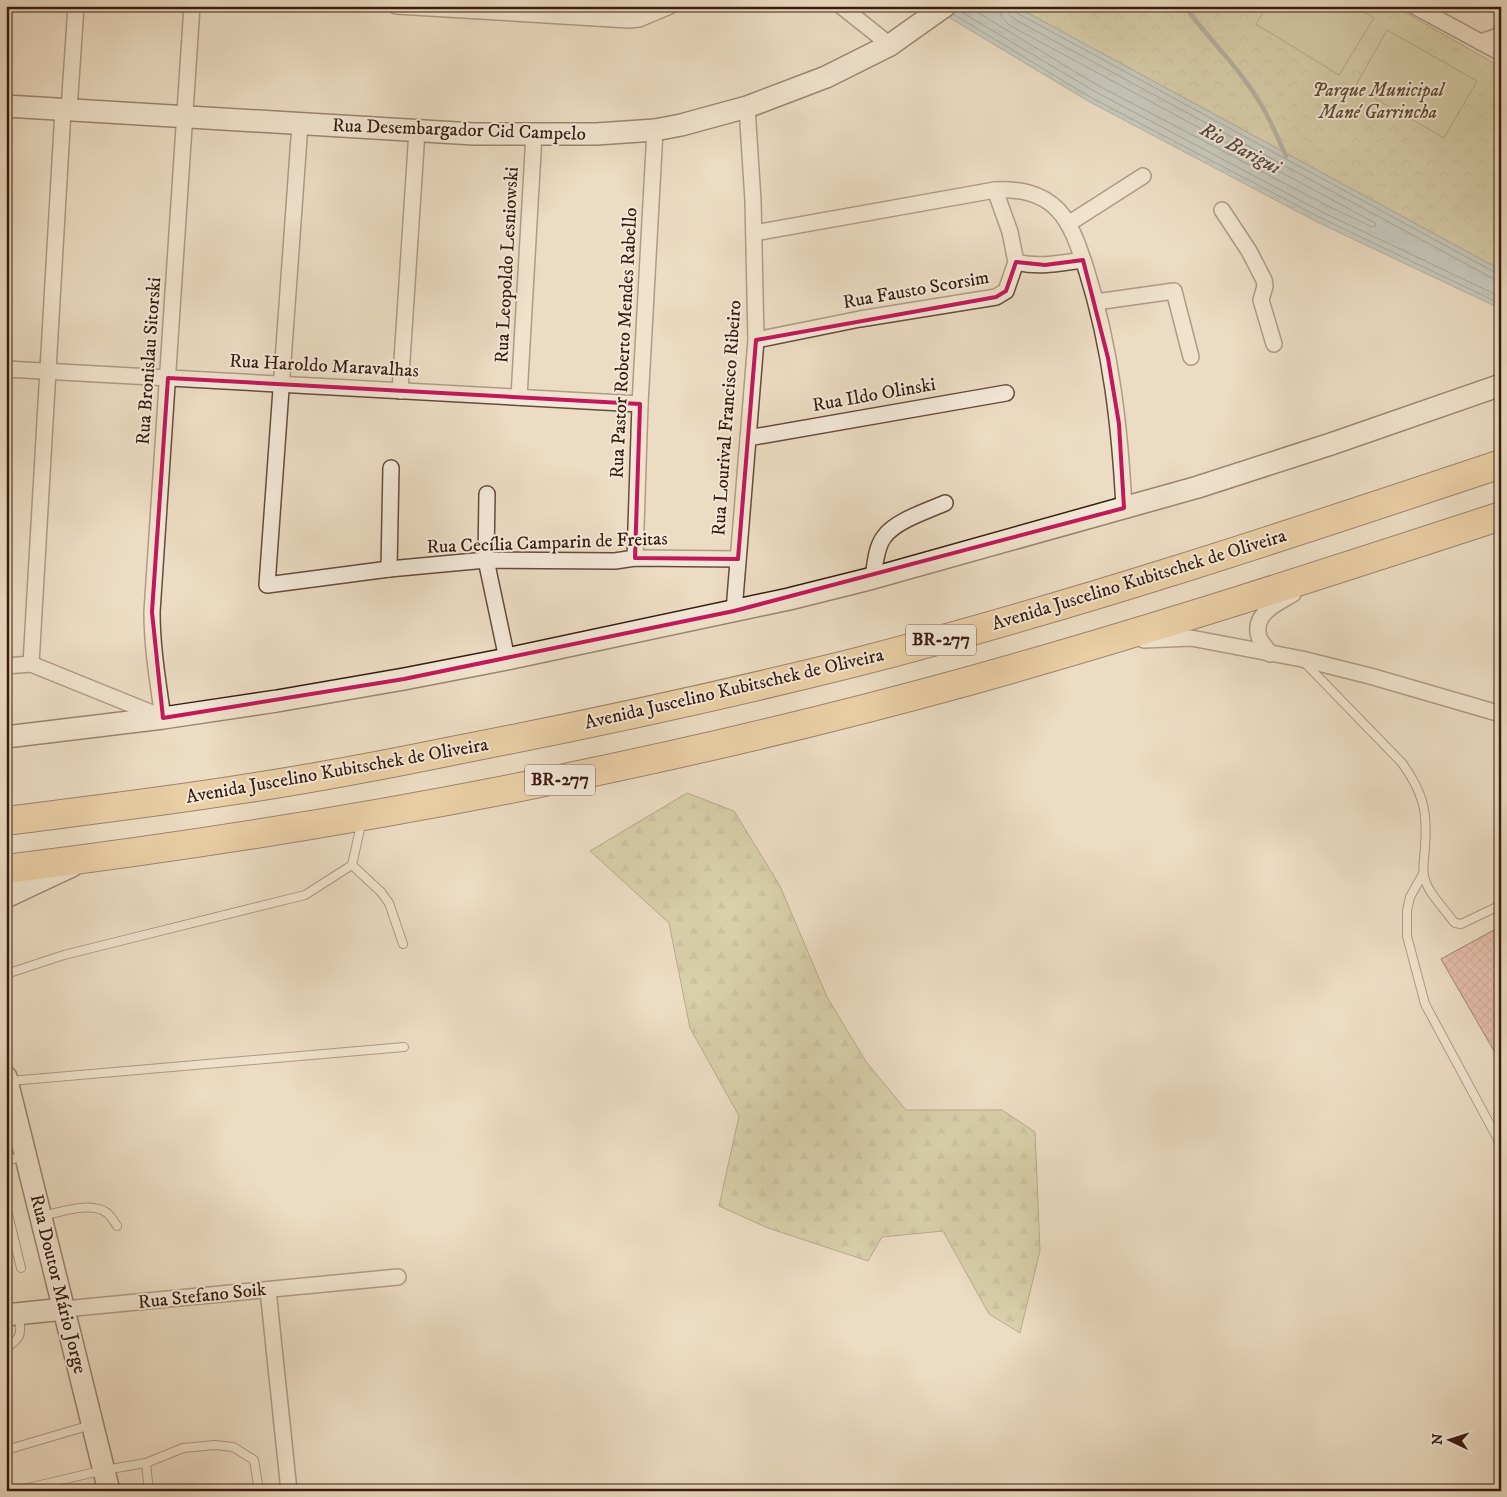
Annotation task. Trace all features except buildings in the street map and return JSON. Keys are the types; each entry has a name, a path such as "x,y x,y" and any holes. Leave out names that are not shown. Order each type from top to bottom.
{"highway":[{"name":"Avenida Juscelino Kubitschek de Oliveira","path":"6,821 240,790 368,768 764,685 950,637 1146,580 1501,464"},
{"name":"BR-277","path":"6,869 220,840 363,817 489,794 749,737 966,682 1104,643 1501,516"}],"street":[{"path":"31,664 48,371 66,110 76,6"},
{"name":"Rua Bronislau Sitorski","path":"163,718 155,666 152,621 192,6"},
{"path":"396,6 629,20 639,19 670,6"},
{"path":"842,6 890,45"},
{"name":"Rua Desembargador Cid Campelo","path":"6,106 417,132 596,134 656,130 747,107 826,76 890,45 945,6"},
{"path":"1414,6 1437,13 1480,42 1501,53"},
{"path":"1480,42 1501,35"},
{"name":"Rua Lourival Francisco Ribeiro","path":"734,611 756,340 754,233 747,107"},
{"path":"282,384 300,124"},
{"name":"Rua Pastor Roberto Mendes Rabello","path":"635,558 640,404 656,130"},
{"path":"400,391 417,132"},
{"name":"Rua Leopoldo Lesniowski","path":"518,397 534,134"},
{"path":"1068,224 1143,176"},
{"path":"754,233 995,190 1014,189 1031,193 1046,200 1058,210 1068,224 1083,260 1096,302 1119,424 1124,508"},
{"path":"995,190 1010,232 1016,262 1033,266 1083,260"},
{"path":"1222,210 1249,251 1264,280 1265,286 1261,300 1274,344"},
{"name":"Rua Fausto Scorsim","path":"756,340 860,319 996,297 1006,291 1016,262"},
{"path":"1096,302 1174,290 1191,357"},
{"name":"Rua Haroldo Maravalhas","path":"6,368 640,404"},
{"name":"Rua Cecília Camparin de Freitas","path":"282,384 267,585 389,569 486,560 615,561 635,558 738,559"},
{"path":"6,737 163,718 277,701 507,659 734,611 872,578 1124,508 1274,463 1501,385"},
{"name":"Rua Ildo Olinski","path":"748,438 1006,392"},
{"path":"389,569 391,468"},
{"path":"487,494 486,560 507,659"},
{"path":"872,578 879,548 888,532 893,527 945,503"},
{"path":"1270,654 1260,638 1258,628 1260,618 1267,610 1277,602 1358,563"},
{"path":"1104,643 1191,638 1302,659 1370,676 1501,714"},
{"path":"6,666 31,664 163,718"},
{"path":"6,897 88,859"},
{"name":"Rua Doutor Mário Jorge","path":"7,1079 16,1159 41,1216 109,1491"},
{"name":"Rua Stefano Soik","path":"12,1314 398,1277"},
{"path":"268,1290 289,1491"}],"lane":[{"path":"1302,659 1402,763 1414,780 1422,798 1426,818 1423,874 1427,886 1455,923 1461,924 1501,905"},
{"path":"6,974 64,955 305,895 352,865 363,817"},
{"path":"352,865 381,892 389,904 403,944"},
{"path":"1423,874 1410,897 1407,911 1407,936 1425,1004 1501,1145"},
{"path":"7,1079 404,1047"},
{"path":"6,1206 21,1268"},
{"path":"41,1216 78,1208 94,1207 107,1212 117,1226"},
{"path":"6,1348 17,1341 21,1333 12,1314"},
{"path":"6,1450 93,1425"},
{"path":"15,1491 46,1487 104,1470 146,1463 182,1448 215,1445 233,1447 254,1460 259,1491"},
{"path":"146,1463 149,1491"}],"highlighted area":[{"path":"1083,260 1108,358 1119,424 1124,508 734,611 404,679 163,718 152,612 168,378 640,404 635,558 738,559 756,340 996,297 1006,291 1016,262 1045,265"}],"green space":[{"name":"Parque Municipal Mané Garrincha","path":"1015,6 1394,6 1501,67 1501,270"},
{"path":"1267,6 1354,6 1374,18 1339,75 1256,24"},
{"path":"1387,30 1477,81 1444,138 1355,87"},
{"path":"687,793 734,811 780,886 827,997 867,1063 906,1110 1002,1110 1035,1132 1040,1251 1020,1333 989,1314 943,1231 882,1237 868,1261 768,1228 719,1206 739,1116 690,1028 669,923 590,851"}],"water":[{"name":"Rio Barigui","path":"930,6 1015,6 1501,270 1501,309 1317,222 1088,101"}],"waterway":[{"name":"Rio Barigui","path":"1186,6 1250,87 1269,119 1286,156"}]}
